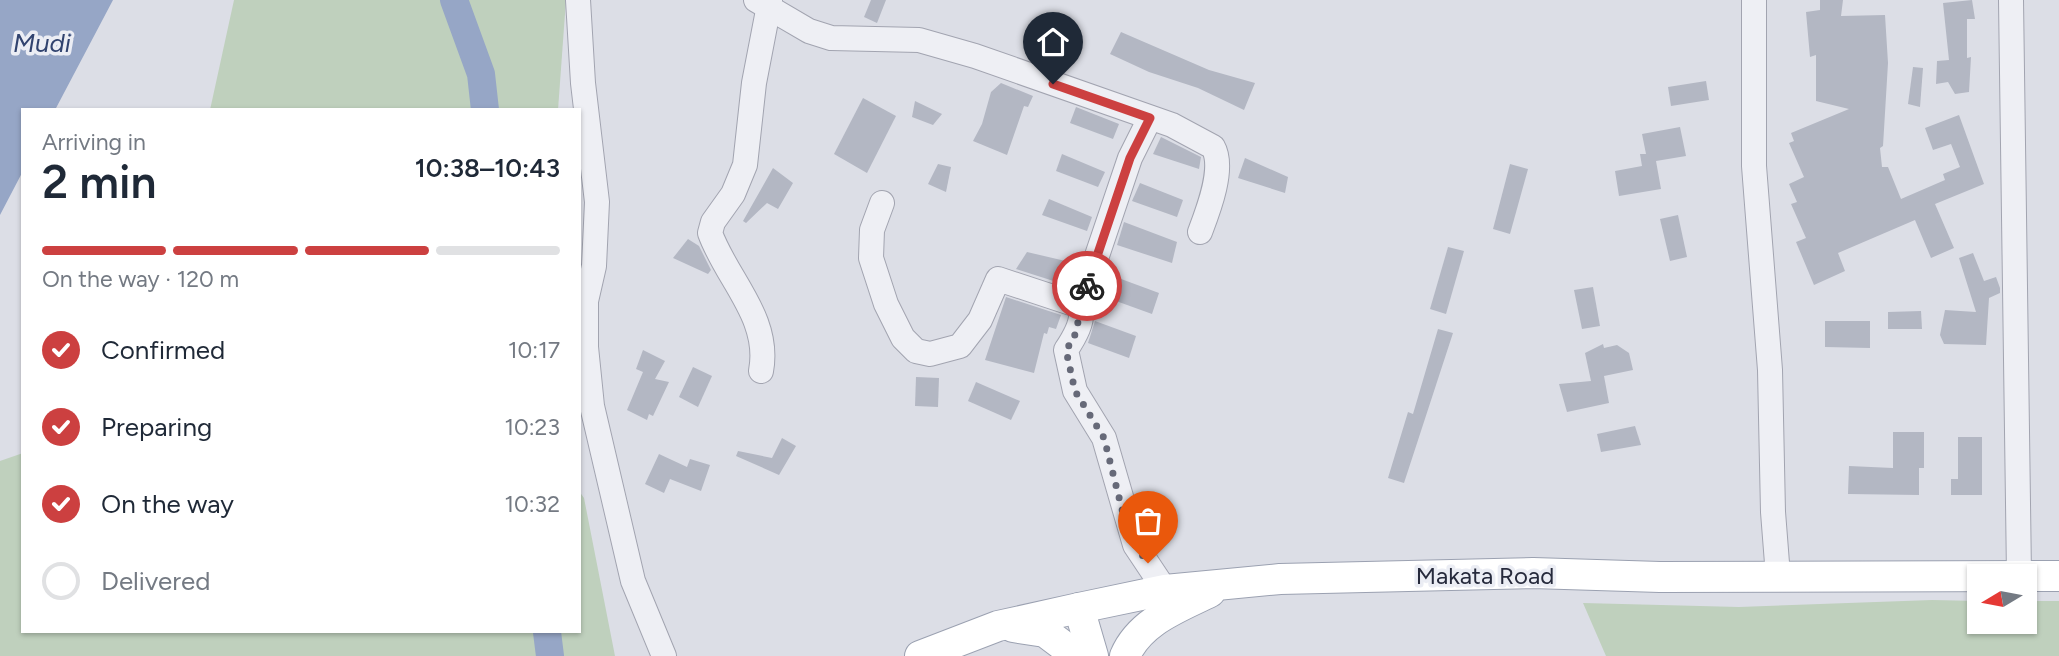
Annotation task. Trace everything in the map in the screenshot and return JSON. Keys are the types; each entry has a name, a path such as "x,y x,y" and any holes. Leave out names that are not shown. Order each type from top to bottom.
{"main road":[{"name":"Makata Road","path":"920,656 998,626 1165,590 1226,584 1372,574 1967,575"},
{"name":"Makata Road","path":"2037,575 2059,576"},
{"path":"1125,656 1134,638 1155,619 1226,584"},
{"path":"1079,608 1093,656"},
{"path":"998,626 1045,632 1077,656"}],"street":[{"path":"578,0 583,83 597,202 594,266 586,301 586,347 592,406 633,581 664,656"},
{"path":"1754,0 1754,166 1770,370 1773,512 1778,576"},
{"path":"2011,0 2019,564"},
{"path":"761,371 763,344 757,321 710,233 713,222 733,194 746,165 765,2 809,31 831,38 932,42 1172,125 1216,151 1213,197 1200,232"},
{"path":"1150,118 1130,158 1080,306 1082,312 1078,325 1066,350 1075,391 1104,438 1135,545 1165,590"},
{"path":"882,203 872,230 871,258 886,304 903,338 916,351 930,354 960,345 980,320 998,279 1080,306"}],"green space":[{"path":"234,0 566,0 558,108 210,108"},
{"path":"21,454 21,633 581,633 581,494 615,656 0,656 0,461"},
{"path":"1967,601 1967,634 2037,634 2037,601 2059,601 2059,656 1606,656 1583,603 1739,607"}],"water":[{"name":"Mudi","path":"0,0 113,0 56,108 21,108 21,175 0,215"}],"building":[{"path":"871,0 886,0 877,23 864,17"},
{"path":"1820,0 1843,0 1841,16 1885,15 1888,63 1883,146 1880,148 1882,167 1888,167 1901,199 1945,180 1943,174 1960,167 1951,144 1933,150 1925,128 1959,115 1984,184 1935,204 1954,248 1931,258 1915,220 1838,253 1845,271 1814,285 1796,242 1806,238 1791,204 1797,202 1789,184 1804,177 1789,143 1794,141 1791,133 1849,109 1816,101 1816,55 1810,57 1806,12 1820,10"},
{"path":"1972,0 1975,19 1967,19 1967,58 1971,57 1969,92 1955,94 1948,82 1936,84 1937,61 1949,60 1943,3"},
{"path":"1121,32 1209,70 1255,83 1244,110 1198,88 1149,72 1110,54"},
{"path":"1913,67 1923,68 1920,107 1908,104"},
{"path":"1706,81 1709,100 1671,106 1668,87"},
{"path":"1001,83 1033,96 1028,107 1024,106 1007,155 973,141 982,124 991,92"},
{"path":"863,98 896,116 867,173 834,154"},
{"path":"915,101 942,114 933,125 912,117"},
{"path":"1076,107 1119,124 1113,139 1070,123"},
{"path":"1680,127 1686,156 1656,161 1661,189 1619,196 1615,171 1642,166 1640,154 1646,154 1642,134"},
{"path":"1161,137 1201,157 1199,169 1153,154"},
{"path":"1062,154 1105,172 1098,187 1056,171"},
{"path":"1245,158 1288,177 1285,193 1238,178"},
{"path":"938,164 951,167 946,192 928,184"},
{"path":"1510,164 1528,169 1510,234 1493,229"},
{"path":"773,168 793,183 778,209 767,203 746,223 743,221"},
{"path":"1140,183 1183,200 1177,217 1132,201"},
{"path":"1049,199 1092,217 1087,231 1042,215"},
{"path":"1678,215 1687,257 1670,261 1660,219"},
{"path":"1124,222 1177,242 1172,263 1117,245"},
{"path":"688,239 699,246 711,270 708,274 673,258"},
{"path":"1448,247 1464,251 1446,314 1430,309"},
{"path":"1027,252 1074,263 1066,285 1016,269"},
{"path":"1973,253 1984,281 1996,277 2000,288 2000,293 1989,298 1986,345 1944,344 1940,335 1945,310 1976,312 1959,258"},
{"path":"1113,276 1159,293 1152,314 1105,297"},
{"path":"1593,287 1600,326 1582,329 1574,290"},
{"path":"1006,297 1061,315 1056,329 1049,327 1047,334 1044,333 1034,373 985,360"},
{"path":"1921,311 1922,329 1888,329 1888,312"},
{"path":"1095,321 1136,336 1129,358 1088,343"},
{"path":"1825,321 1870,321 1870,348 1825,347"},
{"path":"1438,329 1453,333 1404,483 1388,478 1408,412 1413,414"},
{"path":"1603,344 1604,348 1617,345 1629,353 1633,370 1604,376 1609,403 1567,412 1559,384 1591,381 1585,353"},
{"path":"643,350 665,361 655,379 669,382 653,416 649,414 647,420 627,410 643,372 636,369"},
{"path":"693,367 712,376 698,407 679,397"},
{"path":"916,377 939,378 938,407 915,406"},
{"path":"976,382 1020,401 1011,420 968,401"},
{"path":"1635,426 1641,445 1601,452 1597,434"},
{"path":"1893,432 1924,432 1924,468 1919,468 1919,495 1848,494 1849,466 1893,468"},
{"path":"1958,437 1982,437 1982,495 1951,495 1951,479 1958,479"},
{"path":"782,438 796,446 779,475 736,456 738,451 772,458"},
{"path":"659,454 687,467 690,459 710,465 701,491 670,479 664,493 645,484"}],"waterway":[{"path":"454,0 481,74 485,108"},
{"name":"Mudi","path":"547,633 550,656"}],"way so far":[{"path":"1087,286 1074,338 1066,350 1070,371 1075,391 1093,416 1104,438 1124,517 1135,545 1148,563"}],"route":[{"path":"1053,84 1150,118 1130,158 1087,286"}]}
